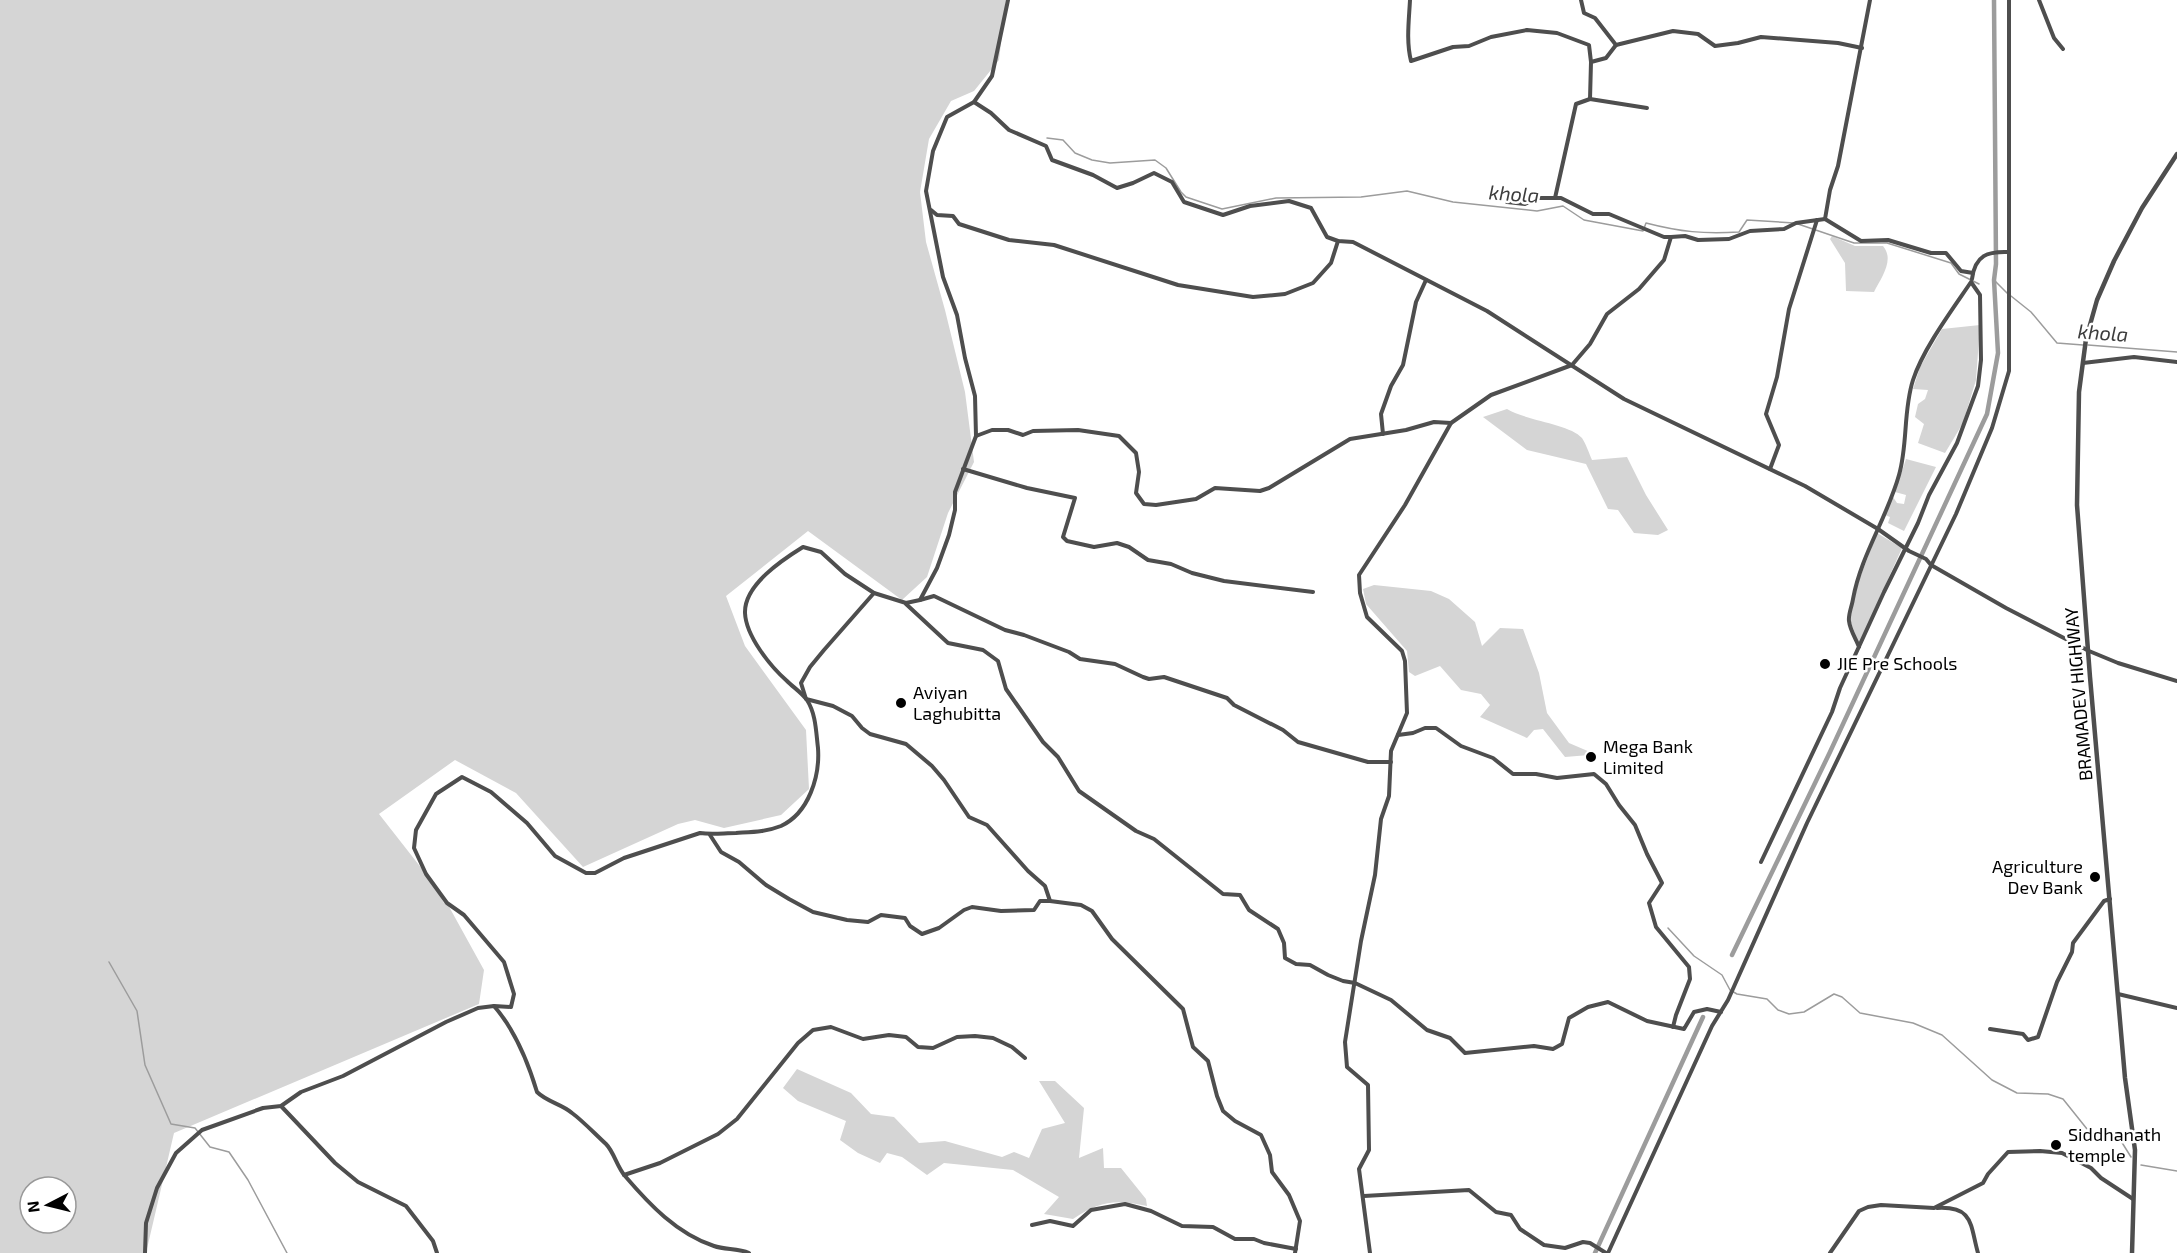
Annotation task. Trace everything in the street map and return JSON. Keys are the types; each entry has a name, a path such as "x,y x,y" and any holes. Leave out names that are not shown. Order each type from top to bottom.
{"street":[{"path":"920,600 937,568 949,535 956,510 955,492 976,436 975,396 957,315 943,277 926,191 933,151 947,117 974,102 992,76 1008,0"},
{"path":"1410,0 1410,30 1407,44 1411,61 1453,47 1469,46 1491,38 1527,30 1557,33 1588,45 1591,62 1590,99"},
{"path":"1581,0 1584,13 1595,18 1616,45"},
{"path":"1825,219 1855,71 1862,48 1870,0"},
{"path":"1364,1196 1469,1190 1496,1212 1511,1215 1520,1229 1544,1245 1565,1248 1584,1242 1607,1253 1712,1026 1728,1000 1807,823 1956,514 1992,428 2009,371 2009,0"},
{"path":"2039,0 2054,38 2064,49"},
{"path":"1591,62 1606,58 1616,45 1673,31 1698,34 1715,46 1761,37 1787,37 1862,48"},
{"path":"1556,198 1576,104 1590,99 1647,108"},
{"path":"974,102 991,113 1009,130 1046,146 1053,160 1093,175 1117,188 1134,183 1154,172 1172,182 1184,202 1223,215 1250,206 1289,201 1311,208 1327,237 1338,241 1353,242 1487,311 1624,399 1805,486 1878,529 1907,550 1926,559 1931,565 2006,608 2089,651 2118,663 2177,681"},
{"name":"BRAMADEV HIGHWAY","path":"2132,1253 2135,1150 2125,1078 2078,505 2079,392 2086,339 2097,300 2114,261 2142,208 2177,154"},
{"path":"1507,202 1525,204 1538,198 1561,198 1593,214 1609,214 1665,237 1685,236 1698,240 1729,239 1750,231 1784,229 1796,223 1825,219 1861,241 1888,240 1931,253 1946,253 1961,271 1973,273"},
{"path":"928,207 937,215 953,216 959,224 1009,240 1054,245 1178,285 1253,297 1285,294 1313,283 1331,263 1338,241"},
{"path":"1770,469 1779,445 1766,414 1777,377 1789,309 1817,220"},
{"path":"1370,1253 1359,1169 1369,1150 1368,1085 1347,1068 1345,1042 1375,875 1381,819 1389,796 1391,751 1407,713 1405,661 1402,651 1367,617 1360,593 1359,574 1406,506 1451,423 1491,395 1572,365 1590,344 1607,314 1639,289 1664,260 1671,237"},
{"path":"1972,279 1978,260 1989,252 2009,252"},
{"path":"1383,434 1381,414 1391,386 1403,365 1416,302 1426,280"},
{"path":"1761,862 1832,711 1859,647 1907,550 1929,495 1957,443 1978,386 1981,360 1980,295 1971,282 1924,356 1913,380 1906,413 1905,450 1899,477 1867,550 1855,588 1849,620 1859,647"},
{"path":"2083,363 2134,357 2177,362"},
{"path":"976,436 992,430 1008,430 1023,435 1033,431 1078,430 1119,436 1136,453 1139,472 1136,493 1140,501 1144,504 1156,505 1196,499 1215,488 1260,491 1269,488 1350,439 1434,422 1451,423"},
{"path":"963,469 1028,488 1076,498 1065,526 1063,537 1067,541 1094,547 1117,543 1129,547 1148,560 1171,564 1203,576 1256,586 1286,587 1313,592"},
{"path":"1050,901 1045,886 1028,871 987,825 969,818 932,766 906,744 870,734 852,716 833,706 806,699 756,648 745,613 748,594 785,558 802,547 821,552 845,574 874,593 906,603 948,643 983,650 998,661 1006,689 1043,742 1058,757 1079,791 1136,831 1154,839 1223,894 1240,895 1249,910 1278,928 1284,943 1285,958 1296,964 1310,965 1343,981 1356,983 1390,1000 1427,1030 1450,1038 1465,1053 1534,1046 1553,1049 1562,1044 1569,1018 1588,1007 1608,1002 1647,1021 1684,1029 1694,1012 1707,1009 1721,1012"},
{"path":"145,1253 146,1223 158,1188 176,1153 202,1130 263,1108 281,1106 301,1092 343,1076 478,1008 511,1007 514,994 504,962 464,915 447,903 426,874 414,848 416,830 436,794 462,777 491,792 527,823 555,856 586,873 595,873 624,858 700,833 710,835 763,831 781,825 792,819 807,801 819,765 816,722 801,683 810,667 874,593"},
{"path":"906,603 934,596 1005,630 1058,648 1080,659 1115,664 1149,679 1164,677 1227,698 1234,705 1282,730 1298,742 1368,762 1391,762"},
{"path":"1398,735 1413,733 1425,728 1436,728 1461,746 1492,758 1513,774 1536,774 1557,778 1594,774 1606,784 1619,806 1635,825 1662,883 1649,903 1656,927 1689,967 1690,979 1673,1027"},
{"path":"710,835 721,852 739,862 766,885 813,912 847,920 868,922 881,915 905,918 910,926 922,934 939,928 972,907 1001,911 1034,910 1040,902 1050,901 1081,905 1092,911 1112,939 1183,1010 1193,1047 1208,1061 1223,1111 1235,1121 1261,1135 1270,1155 1272,1172 1289,1195 1300,1221 1295,1251 1254,1239 1235,1239 1213,1227 1182,1226 1151,1211 1125,1204 1091,1210 1072,1226 1050,1221 1032,1225"},
{"path":"1990,1029 2023,1034 2028,1040 2038,1037 2057,982 2072,952 2073,943 2080,930 2104,901 2110,899"},
{"path":"2118,994 2177,1008"},
{"path":"494,1006 522,1050 537,1092 541,1097 572,1112 608,1146 615,1163 624,1175 669,1222 716,1247 739,1249 749,1253"},
{"path":"624,1175 660,1163 718,1134 737,1119 798,1043 813,1030 831,1027 863,1039 889,1035 906,1036 918,1047 933,1048 957,1037 975,1035 993,1038 1012,1047 1025,1058"},
{"path":"281,1106 334,1163 358,1182 406,1206 433,1241 437,1253"},
{"path":"1934,1208 1983,1183 2008,1152 2062,1153 2091,1168 2101,1178 2133,1199"},
{"path":"1830,1253 1859,1210 1881,1205 1954,1207 1961,1210 1973,1229 1978,1253"}],"shaded area":[{"path":"0,0 1006,0 999,60 974,91 951,101 929,139 920,192 926,242 965,392 974,462 948,513 927,577 902,600 808,531 726,596 745,646 806,730 809,789 781,815 724,828 695,820 678,824 583,867 516,793 455,760 379,814 426,874 444,903 447,903 484,970 479,1004 174,1133 146,1253 0,1253"},
{"path":"1832,236 1855,246 1883,246 1888,257 1887,263 1874,292 1846,291 1845,263 1830,239"},
{"path":"1980,325 1976,380 1963,423 1945,453 1918,443 1924,424 1915,417 1918,404 1925,399 1928,390 1913,389 1920,367 1942,329"},
{"path":"1507,409 1576,433 1582,438 1592,460 1627,457 1646,495 1668,530 1658,535 1634,533 1618,510 1608,509 1586,464 1527,450 1483,417"},
{"path":"1906,459 1936,467 1904,531 1888,523 1890,517 1885,515 1893,497 1897,503 1904,504 1906,495 1895,492"},
{"path":"1877,533 1902,548 1859,644 1850,620 1858,583"},
{"path":"1374,585 1431,591 1449,599 1475,622 1482,646 1500,628 1523,629 1539,673 1547,713 1569,743 1590,752 1589,755 1565,757 1543,729 1534,730 1527,738 1480,717 1490,705 1481,694 1461,690 1440,666 1415,676 1409,672 1407,651 1366,604 1363,589"},
{"path":"797,1069 851,1093 871,1114 894,1117 919,1143 945,1141 1002,1157 1014,1152 1029,1158 1042,1129 1065,1123 1039,1081 1055,1081 1084,1108 1079,1158 1103,1148 1104,1168 1121,1168 1146,1199 1147,1206 1108,1203 1091,1208 1073,1219 1044,1214 1059,1197 1013,1170 944,1163 927,1175 902,1157 887,1153 880,1163 858,1153 840,1140 846,1121 798,1101 783,1088"}],"waterway":[{"path":"1732,955 1830,752 1987,414 1998,353 1994,280 1996,264 1994,0"},
{"name":"khola","path":"1047,138 1063,140 1075,153 1092,160 1110,163 1155,160 1166,168 1186,197 1222,209 1276,198 1361,197 1407,191 1453,202 1537,211 1563,206 1584,220 1643,231 1646,223 1692,232 1714,233 1739,232 1747,220 1794,223"},
{"name":"khola","path":"1798,224 1854,243 1887,243 1951,263 1959,274 1979,284"},
{"name":"khola","path":"1994,280 2007,293"},
{"name":"khola","path":"2011,296 2031,312 2057,343 2083,345"},
{"name":"khola","path":"2088,345 2177,352"},
{"path":"1668,928 1694,956 1722,975 1730,990 1737,994 1767,999 1778,1010 1789,1014 1804,1012 1834,994 1842,997 1860,1013 1913,1023 1942,1035 1992,1080 2017,1093 2048,1094 2063,1099 2091,1134 2102,1139 2115,1135 2131,1157"},
{"path":"109,962 137,1011 145,1065 171,1124 195,1128 210,1147 229,1152 248,1180 287,1253"},
{"path":"1595,1253 1703,1017"},
{"path":"2141,1165 2177,1171"}],"place":[{"name":"JIE Pre Schools","path":"1825,664"},
{"name":"Aviyan Laghubitta","path":"901,703"},
{"name":"Mega Bank Limited","path":"1591,757"},
{"name":"Agriculture Dev Bank","path":"2095,877"},
{"name":"Siddhanath temple","path":"2056,1145"}]}
